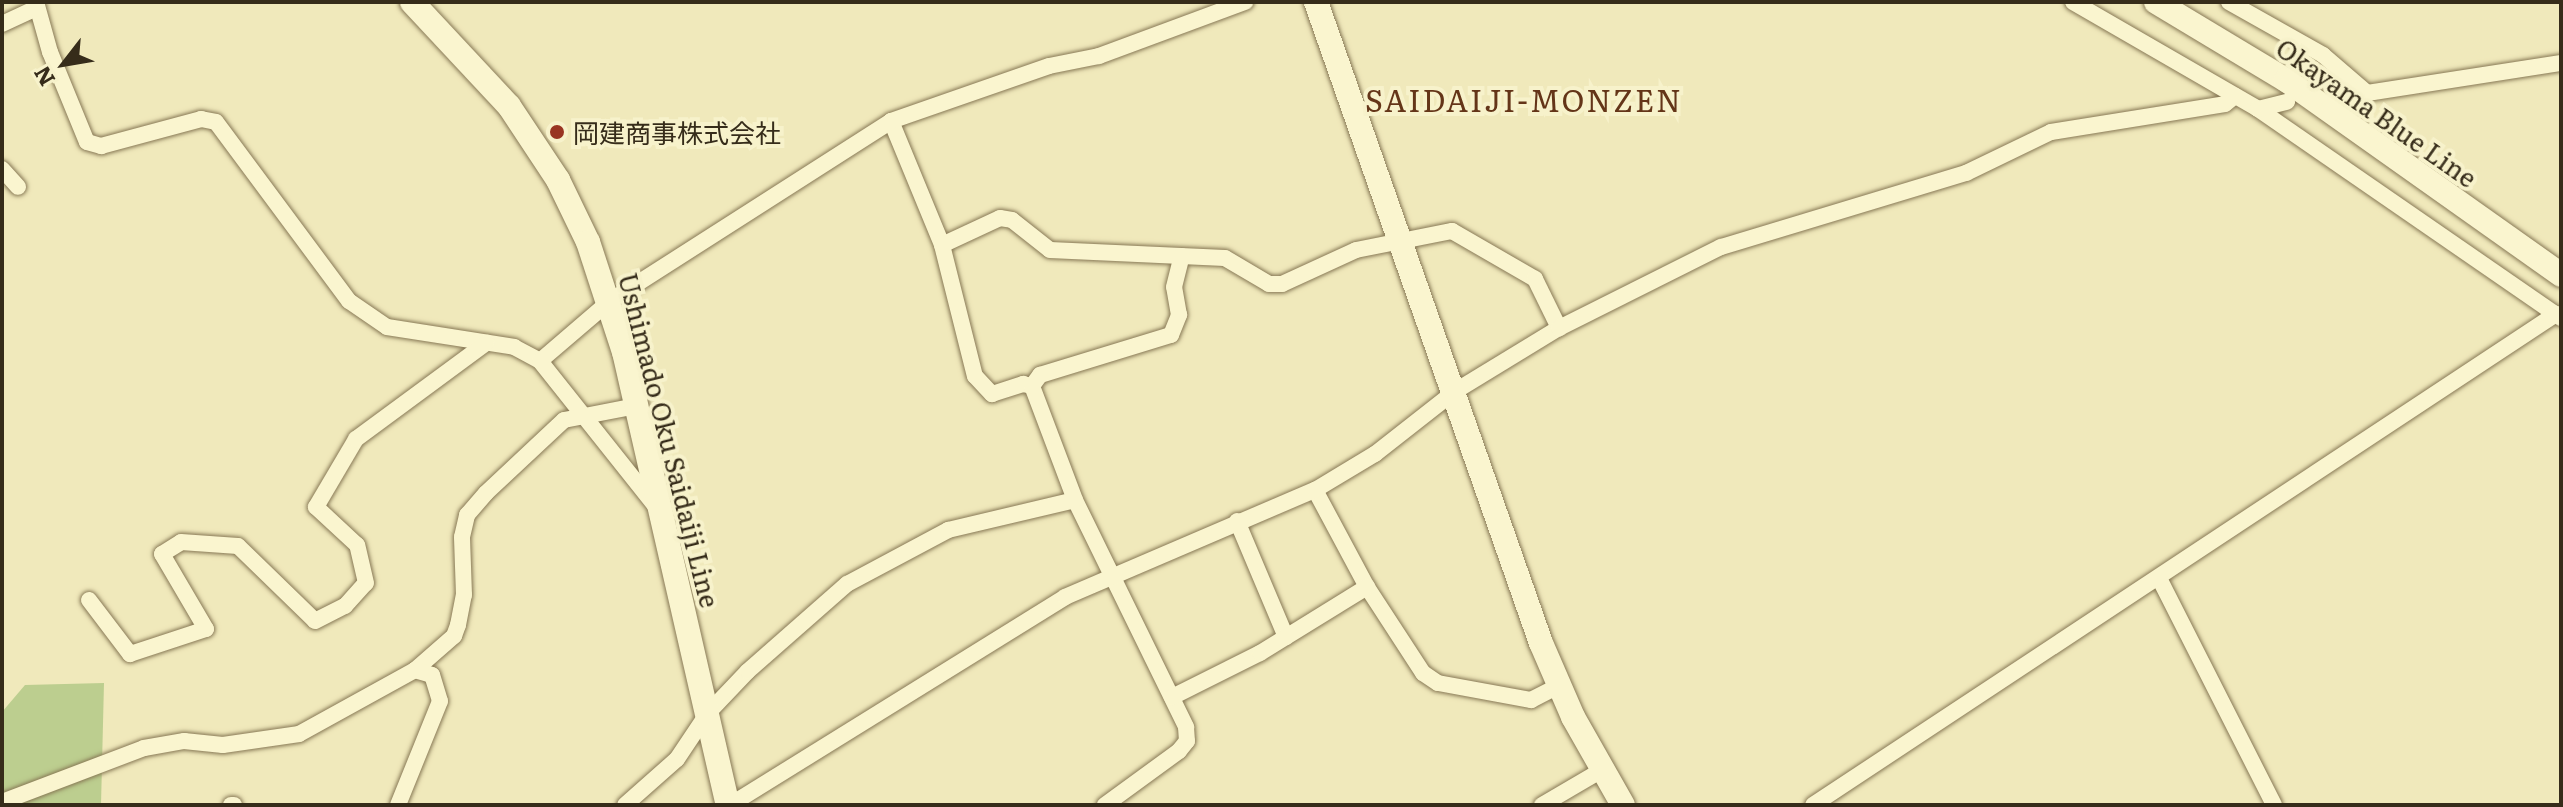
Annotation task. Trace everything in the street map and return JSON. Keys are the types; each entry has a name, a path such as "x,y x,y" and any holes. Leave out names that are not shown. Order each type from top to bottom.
{"main road":[{"name":"Ushimado Oku Saidaiji Line","path":"412,2 482,72 533,139 588,242 610,301 729,805"},
{"path":"1316,2 1559,686 1623,805"},
{"name":"Okayama Blue Line","path":"2156,2 2286,80 2561,275"}],"street":[{"path":"540,361 610,301 891,121 1049,66 1099,56 1245,2"},
{"path":"1813,805 2558,316 2258,109 2073,2"},
{"path":"2229,2 2323,55 2367,93"},
{"path":"2,24 36,5 87,142 101,146 201,119 216,122 349,301 399,331 514,347 540,361 586,415 662,515"},
{"path":"2335,98 2561,63"},
{"path":"729,805 1065,597 1114,573 1315,490 1375,454 1454,392 1559,328 1721,247 1966,173 2051,132 2225,104 2235,96"},
{"path":"2258,109 2287,102"},
{"path":"891,121 942,245 966,354 982,389 992,394 1023,384 1032,386"},
{"path":"2,169 18,187"},
{"path":"942,245 1000,218 1012,220 1050,250 1225,258 1269,284 1282,284 1356,250 1452,231 1511,262 1535,279 1559,328"},
{"path":"1032,386 1040,375 1171,335 1179,315 1174,287 1182,256"},
{"path":"89,600 130,654 206,629 162,554 181,542 238,546 315,621 345,606 366,583 357,545 316,507 356,439 486,343"},
{"path":"1032,386 1075,500 1114,573 1172,697 1187,741 1105,805"},
{"path":"2,802 144,748 184,741 223,745 299,734 415,670 458,625 464,595 462,537 467,515 564,420 636,406"},
{"path":"1315,490 1367,587 1423,673 1438,683 1531,700 1559,686"},
{"path":"625,805 677,759 707,714 810,612 889,559 948,530 1075,500"},
{"path":"1237,521 1286,637"},
{"path":"2159,578 2274,805"},
{"path":"1172,697 1286,637 1367,587"},
{"path":"398,805 440,701 432,675 415,670"},
{"path":"1542,805 1602,770"}],"green space":[{"path":"104,683 101,805 2,805 2,712 25,685"}],"place":[{"name":"岡建商事株式会社","path":"557,132"}],"district":[{"name":"SAIDAIJI-MONZEN","path":"1524,99"}]}
